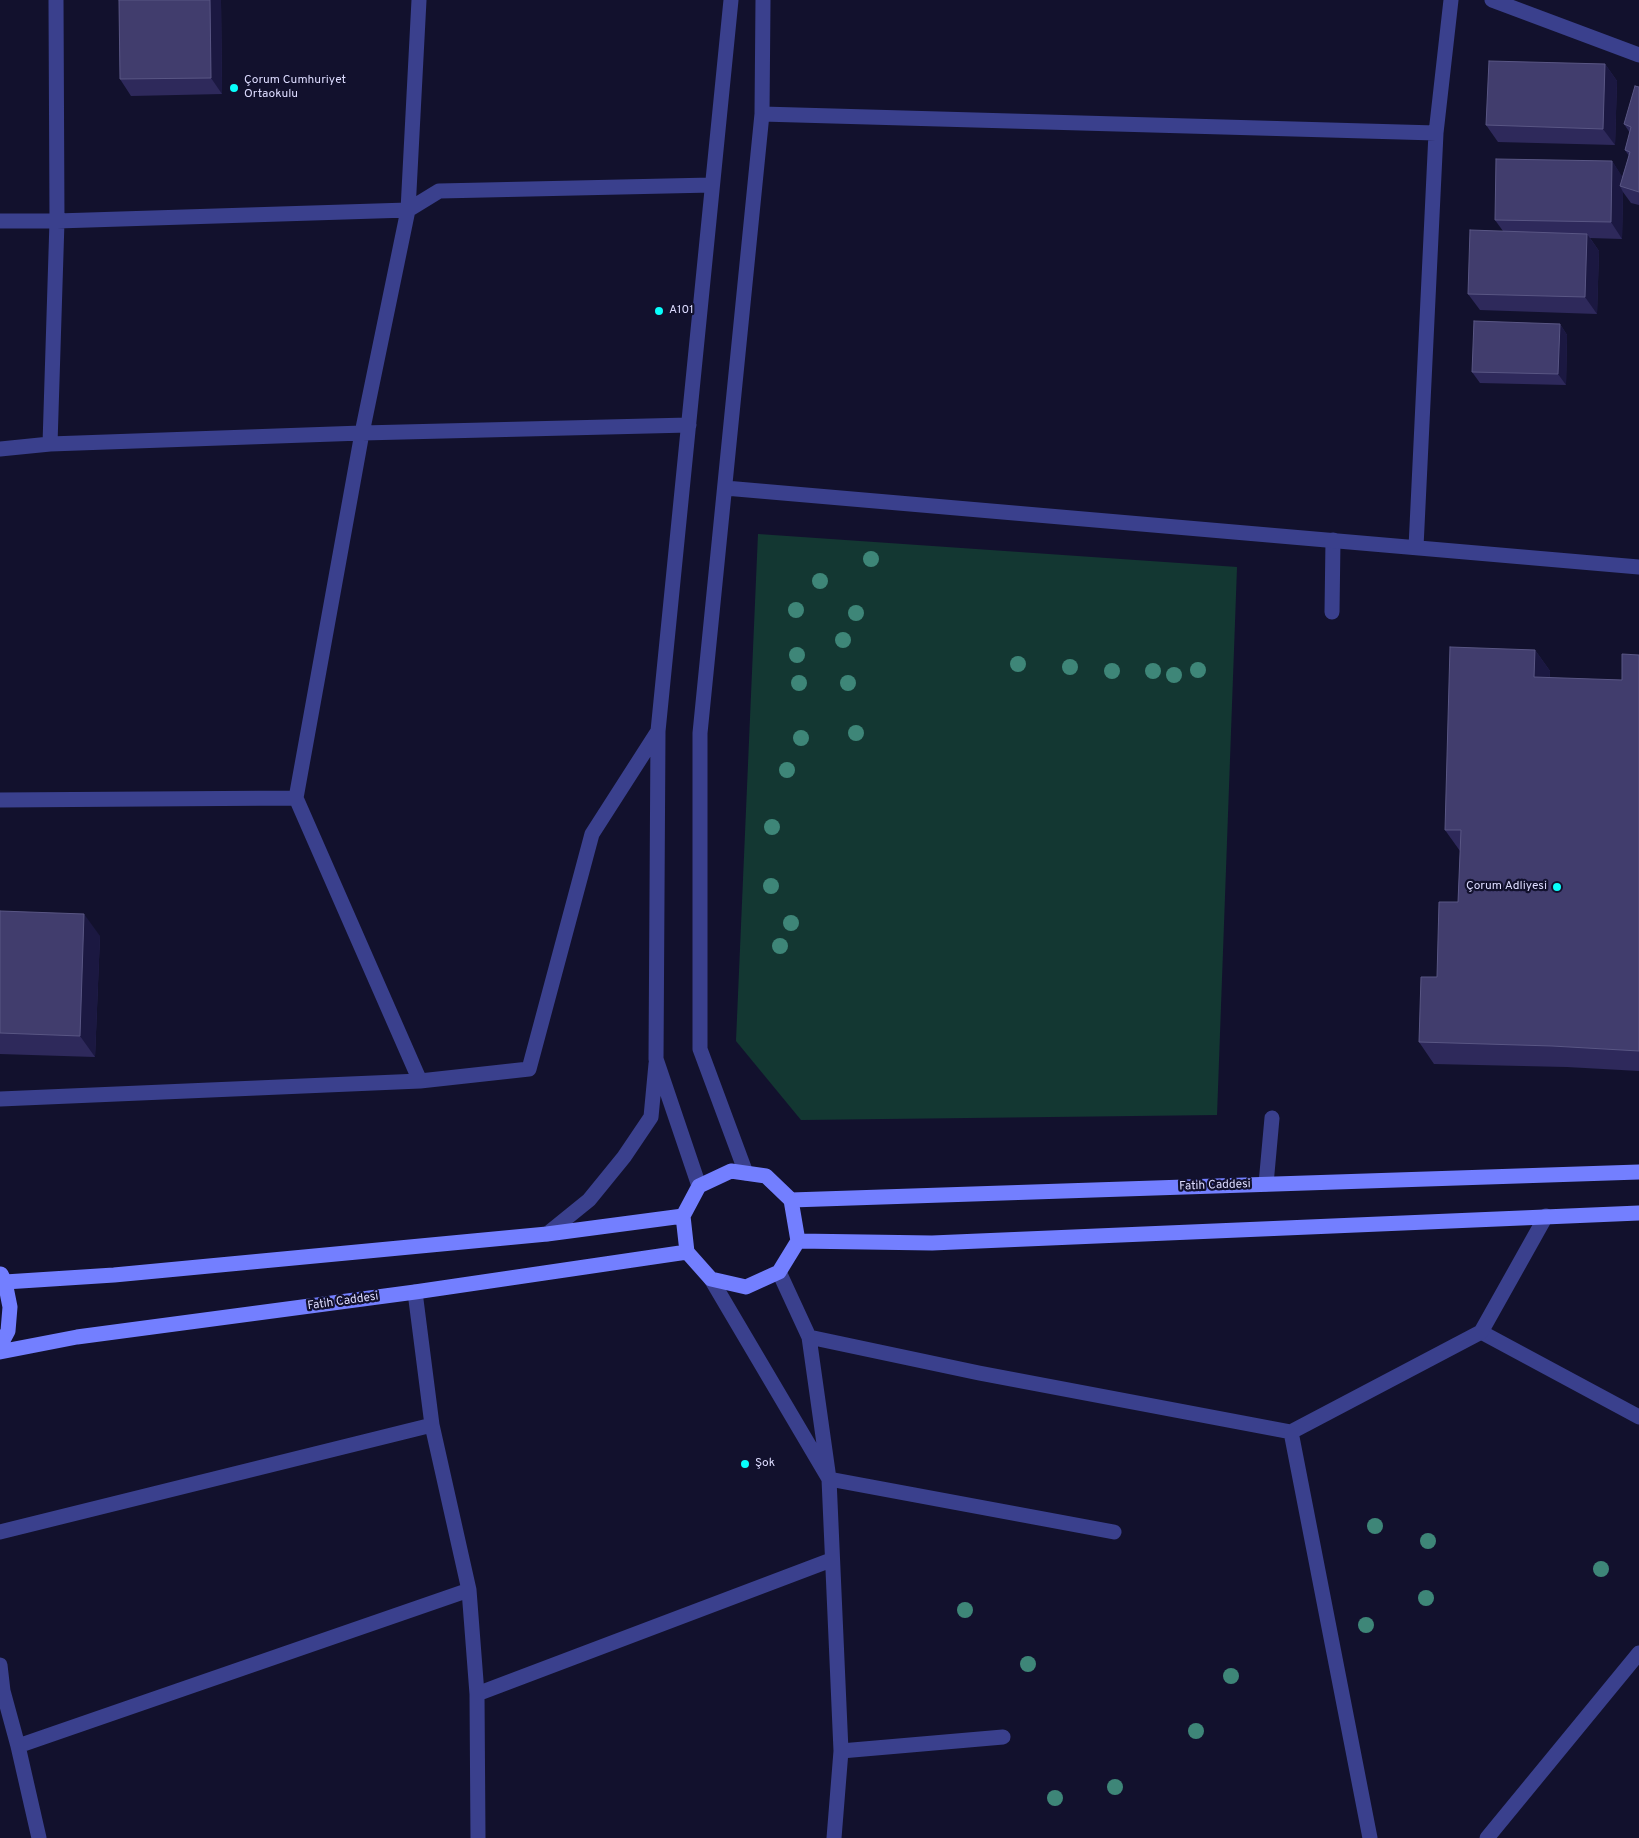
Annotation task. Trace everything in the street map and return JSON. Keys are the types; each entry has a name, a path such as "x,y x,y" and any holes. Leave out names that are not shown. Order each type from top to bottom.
{"main road":[{"path":"731,1170 746,1173 766,1176 791,1200 798,1241 779,1272 746,1287 711,1279 687,1252 683,1216 700,1186 731,1170"},
{"name":"Fatih Caddesi","path":"791,1200 1639,1172"},
{"path":"798,1241 932,1243 1639,1213"},
{"path":"0,1346 8,1331 10,1307 2,1277 114,1275 547,1234 683,1216"},
{"name":"Fatih Caddesi","path":"0,1352 77,1337 415,1292 687,1252"}],"street":[{"path":"50,444 57,221 56,0"},
{"path":"419,0 408,210 362,433 296,798 420,1081"},
{"path":"547,1234 588,1200 624,1157 651,1117 656,1058 658,731 731,0"},
{"path":"746,1173 700,1049 700,733 762,114 763,0"},
{"path":"1416,547 1436,133 1451,0"},
{"path":"1492,0 1639,55"},
{"path":"762,114 1436,133"},
{"path":"0,221 57,221 408,210 439,191 712,185"},
{"path":"0,449 50,444 362,433 688,425"},
{"path":"725,488 1639,566"},
{"path":"1332,612 1333,540"},
{"path":"0,1099 420,1081 530,1069 592,834 658,731"},
{"path":"0,800 296,798"},
{"path":"656,1058 700,1186"},
{"path":"1266,1184 1272,1118"},
{"path":"809,1337 1291,1432 1481,1332 1546,1216"},
{"path":"779,1272 809,1337 828,1479 841,1752 834,1838"},
{"path":"711,1279 828,1479 1114,1532"},
{"path":"415,1292 432,1425 469,1590 477,1694 478,1838"},
{"path":"1481,1332 1639,1417"},
{"path":"0,1532 432,1425"},
{"path":"1291,1432 1370,1838"},
{"path":"477,1694 831,1560"},
{"path":"18,1746 469,1590"},
{"path":"1487,1838 1639,1653"},
{"path":"0,1665 3,1691 39,1838"},
{"path":"841,1752 1003,1737"}],"green space":[{"path":"758,534 1237,567 1217,1115 801,1120 736,1041"}],"building":[{"path":"119,0 210,0 211,78 120,79"},
{"path":"1489,61 1605,64 1603,129 1486,125"},
{"path":"1635,86 1639,87 1639,192 1620,186 1630,152 1625,150 1631,127 1624,124"},
{"path":"1496,159 1612,161 1611,222 1495,220"},
{"path":"1470,230 1587,234 1585,297 1468,294"},
{"path":"1474,321 1560,324 1558,374 1472,372"},
{"name":"Çorum Adliyesi","path":"1450,647 1535,650 1534,677 1622,680 1622,654 1639,655 1639,1051 1419,1042 1421,977 1437,977 1439,902 1458,902 1461,830 1445,830"},
{"path":"0,911 84,914 80,1036 0,1033"}],"place":[{"name":"Çorum Cumhuriyet Ortaokulu","path":"234,88"},
{"name":"A101","path":"659,311"},
{"name":"Çorum Adliyesi","path":"1557,887"},
{"name":"Şok","path":"745,1464"}]}
